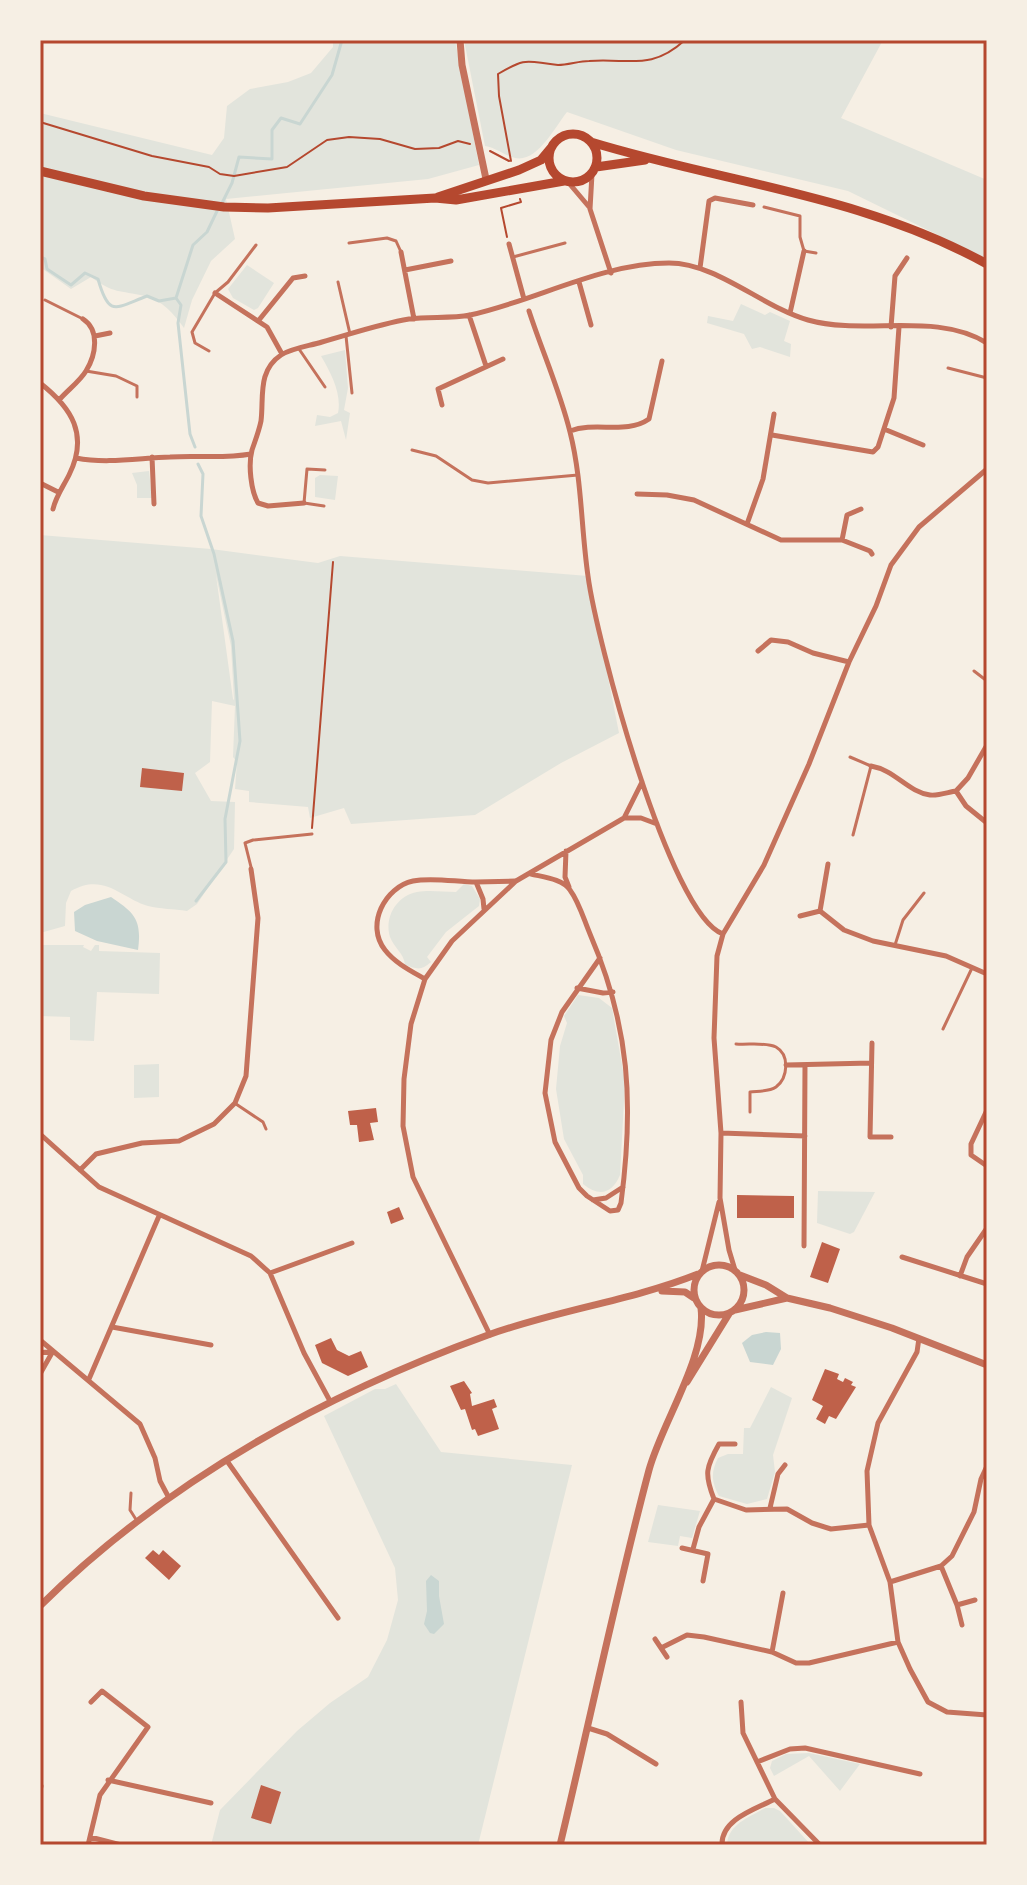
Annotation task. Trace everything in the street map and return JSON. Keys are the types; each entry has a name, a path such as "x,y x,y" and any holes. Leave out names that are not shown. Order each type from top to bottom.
{"main road":[{"path":"435,198 541,160 558,139 572,134 586,137 591,142 597,154 594,171"},
{"path":"591,142 648,159 761,183 868,212 918,230 987,264"},
{"path":"553,146 550,152 551,167 566,181"},
{"path":"40,171 144,196 224,207 268,208 435,198 456,200 581,181 594,171 648,159"}],"street":[{"path":"460,40 462,65 486,179"},
{"path":"590,209 594,171"},
{"path":"566,181 590,209 611,273"},
{"path":"700,268 709,201 715,198 753,205"},
{"path":"509,244 524,299"},
{"path":"790,313 804,251"},
{"path":"401,252 414,319"},
{"path":"891,327 895,276 907,258"},
{"path":"405,270 451,261"},
{"path":"304,503 268,506 258,503 253,496 251,454 260,426 262,384 267,372 282,354 414,319 469,315 611,273 666,263 700,268 790,313 836,325 942,328 987,343"},
{"path":"259,320 293,278 305,276"},
{"path":"579,282 591,325"},
{"path":"215,293 267,327 282,354"},
{"path":"529,311 570,431 578,475 591,599 628,743 676,870 708,924 723,934"},
{"path":"469,315 486,366"},
{"path":"60,399 86,371 93,354 95,336 89,322 83,319"},
{"path":"772,435 873,452 878,447 894,398 899,327"},
{"path":"95,336 110,333"},
{"path":"442,405 438,389 503,359"},
{"path":"570,431 581,427 632,427 649,419 662,361"},
{"path":"40,383 60,399 75,425 76,458 58,492 53,509"},
{"path":"747,524 760,494 774,414"},
{"path":"884,429 923,445"},
{"path":"76,458 106,461 186,456 220,459 251,454"},
{"path":"152,457 154,504"},
{"path":"682,1388 744,1293 729,1250 720,1198 721,1133 714,1038 717,962 723,934 764,865 891,565 919,527 987,469"},
{"path":"40,483 58,492"},
{"path":"637,494 682,497 708,505 781,540 842,540 872,554"},
{"path":"842,540 847,515 861,509"},
{"path":"758,651 771,640 788,642 813,653 849,662"},
{"path":"871,766 886,769 915,789 931,795 956,791 968,778 987,745"},
{"path":"624,818 642,782"},
{"path":"956,791 966,806 987,823"},
{"path":"490,1335 413,1177 403,1126 404,1079 411,1024 425,979 452,941 516,881 624,818 641,818 657,824"},
{"path":"566,851 565,877 600,958 613,992 628,1075 627,1154 623,1187 618,1210 610,1211 579,1188 555,1142 545,1093 551,1040 562,1012 600,958"},
{"path":"820,911 828,864"},
{"path":"80,1170 96,1154 142,1143 179,1141 214,1124 235,1103 246,1076 258,918 251,869"},
{"path":"530,873 556,880 569,888"},
{"path":"425,979 397,963 383,948 377,920 390,894 414,881 516,881"},
{"path":"476,882 484,909"},
{"path":"800,916 820,911"},
{"path":"820,911 844,930 895,946 946,956 987,974"},
{"path":"577,988 613,992"},
{"path":"872,1043 870,1137 891,1137"},
{"path":"786,1065 871,1063"},
{"path":"804,1246 805,1065"},
{"path":"987,1110 971,1144 971,1155 987,1166"},
{"path":"721,1133 805,1136"},
{"path":"40,1134 99,1187 251,1256 270,1273 304,1353 330,1401"},
{"path":"593,1200 606,1198 623,1187"},
{"path":"694,1298 694,1285 720,1198"},
{"path":"89,1379 159,1216"},
{"path":"960,1276 967,1257 987,1228"},
{"path":"270,1273 352,1243"},
{"path":"902,1257 987,1284"},
{"path":"40,1606 137,1521 169,1498 330,1401 490,1335 657,1291 719,1264 787,1298 830,1308 987,1365"},
{"path":"657,1291 685,1292 701,1308 715,1315 787,1298"},
{"path":"560,1845 650,1466 682,1388 699,1335 701,1308"},
{"path":"112,1327 211,1345"},
{"path":"919,1338 917,1352 878,1423 867,1471 869,1525 890,1582 898,1642 928,1702 947,1712 987,1715"},
{"path":"40,1340 140,1424 169,1498"},
{"path":"40,1353 53,1351"},
{"path":"40,1374 53,1351"},
{"path":"735,1444 719,1444 710,1460 706,1479 714,1499 746,1510 787,1509 812,1523 831,1529 869,1525"},
{"path":"227,1461 338,1618"},
{"path":"770,1508 778,1474 785,1465"},
{"path":"890,1582 941,1566 952,1556 974,1512 987,1466"},
{"path":"693,1549 699,1527 714,1499"},
{"path":"682,1548 708,1554 703,1581"},
{"path":"941,1566 962,1625"},
{"path":"772,1652 783,1593"},
{"path":"957,1605 975,1600"},
{"path":"661,1648 687,1635 772,1652 796,1663 817,1663 898,1642"},
{"path":"655,1639 667,1657"},
{"path":"88,1845 100,1795 148,1727 102,1691 91,1702"},
{"path":"741,1702 743,1733 775,1799 820,1845"},
{"path":"588,1728 607,1734 656,1764"},
{"path":"757,1762 790,1749 805,1748 920,1774"},
{"path":"108,1780 211,1803"},
{"path":"722,1845 722,1836 731,1822 775,1799"},
{"path":"90,1837 121,1845"}],"lane":[{"path":"764,207 800,216 804,251 816,253"},
{"path":"349,243 387,238 396,241 401,252"},
{"path":"513,257 565,243"},
{"path":"209,351 195,343 192,332 215,293 228,282 256,245"},
{"path":"338,282 348,335 352,393"},
{"path":"45,300 83,319"},
{"path":"299,349 325,387"},
{"path":"948,368 987,378"},
{"path":"86,371 116,376 137,386 137,397"},
{"path":"412,450 436,456 472,480 488,483 578,475"},
{"path":"324,506 304,503 307,469 325,470"},
{"path":"974,671 987,681"},
{"path":"850,757 871,766 853,835"},
{"path":"251,869 245,843 312,834"},
{"path":"895,946 903,920 924,893"},
{"path":"943,1029 972,968"},
{"path":"736,1044 772,1045 783,1054 786,1065 777,1087 750,1092 750,1112"},
{"path":"235,1103 263,1122 266,1129"},
{"path":"131,1493 130,1510 137,1521"}],"path":[{"path":"480,146 511,162 498,74 518,62 529,59 560,65 589,61 651,61 674,50 685,40"},
{"path":"40,122 152,156 209,167 220,174 234,176 287,167 327,140 349,137 380,139 415,149 439,148 458,141"},
{"path":"509,244 501,208 521,202 519,194"},
{"path":"312,834 333,562"}],"shaded area":[{"path":"333,40 455,40 479,165 428,179 226,199 235,239 211,261 192,300 184,328 167,308 151,298 111,289 91,277 71,289 40,267 40,113 212,155 224,138 227,106 250,89 288,82 311,73 333,47"},
{"path":"464,40 883,40 841,118 987,180 987,259 848,191 676,150 567,112 531,155 515,158 485,146"},
{"path":"247,265 274,283 254,310 233,298 228,289"},
{"path":"741,304 765,315 770,312 790,321 784,341 791,344 790,357 760,347 752,349 744,334 707,323 708,316 733,321"},
{"path":"345,350 348,388 344,410 350,413 346,440 341,421 315,426 317,415 330,417 338,413 339,406 335,384 321,356"},
{"path":"149,471 152,498 137,498 137,485 132,473"},
{"path":"320,475 338,476 335,500 315,497 315,478"},
{"path":"40,535 211,549 318,563 340,556 588,576 619,733 561,763 475,815 351,824 344,808 310,818 308,807 249,802 249,791 235,789 235,706 212,701 210,762 195,773 211,801 235,802 234,849 197,904 187,911 157,908 112,888 93,884 71,891 66,903 65,926 40,933","holes":["216,575 231,646 234,700"]},
{"path":"464,884 472,886 480,899 479,906 446,932 427,957 431,962 428,965 419,968 405,965 390,937 389,923 393,909 410,894 456,892"},
{"path":"111,897 135,918 139,931 138,950 97,941 75,931 74,912"},
{"path":"40,945 84,945 91,951 99,945 99,951 160,953 159,994 97,992 94,1041 70,1040 70,1017 40,1016"},
{"path":"578,995 599,998 612,1008 625,1082 620,1175 613,1186 604,1192 594,1191 583,1184 583,1175 564,1139 556,1089 560,1046 567,1023 564,1016"},
{"path":"159,1064 159,1097 134,1098 134,1065"},
{"path":"818,1191 875,1192 854,1232 850,1234 817,1223"},
{"path":"780,1333 781,1349 773,1365 750,1362 742,1343 752,1335"},
{"path":"396,1384 441,1452 572,1465 478,1845 211,1845 220,1810 297,1731 368,1677 387,1640 398,1600 395,1568 324,1416 375,1389"},
{"path":"771,1387 792,1398 773,1455 775,1472 767,1499 747,1504 719,1496 713,1477 718,1458 743,1454 744,1428 750,1428"},
{"path":"658,1505 700,1511 692,1538 680,1536 678,1546 648,1542"},
{"path":"431,1575 439,1581 444,1624 434,1634 424,1624 426,1581"},
{"path":"809,1753 860,1764 840,1791 809,1756 774,1776 770,1768 772,1761 786,1754"},
{"path":"765,1808 780,1811 811,1845 727,1845 735,1827"}],"building":[{"path":"142,768 184,773 182,791 140,787"},
{"path":"376,1108 378,1122 370,1123 374,1140 359,1142 357,1125 350,1125 348,1111"},
{"path":"737,1195 794,1196 794,1218 737,1218"},
{"path":"399,1207 404,1219 391,1224 387,1212"},
{"path":"822,1242 840,1249 828,1283 810,1277"},
{"path":"331,1338 337,1350 349,1356 361,1351 368,1367 348,1376 322,1363 315,1345"},
{"path":"825,1369 839,1374 837,1379 843,1382 845,1378 853,1382 851,1385 856,1387 836,1419 829,1416 825,1424 816,1419 823,1406 812,1400"},
{"path":"464,1381 472,1393 472,1406 494,1399 497,1407 492,1409 499,1429 478,1436 475,1429 472,1430 465,1409 461,1410 450,1386"},
{"path":"153,1550 159,1555 163,1550 181,1566 169,1580 145,1558"},
{"path":"261,1785 281,1792 271,1824 251,1818"}],"waterway":[{"path":"222,203 232,183 239,157 272,159 272,130 281,118 300,124 332,75 342,40"},
{"path":"176,298 193,245 207,232 218,209"},
{"path":"40,257 45,259 47,269 71,285 85,273 98,279 106,300 115,307 147,296 159,301 176,298"},
{"path":"176,298 181,305 178,323 190,434 195,447"},
{"path":"196,901 226,862 225,819 240,741 233,641 214,554 201,516 203,474 198,464"}]}
